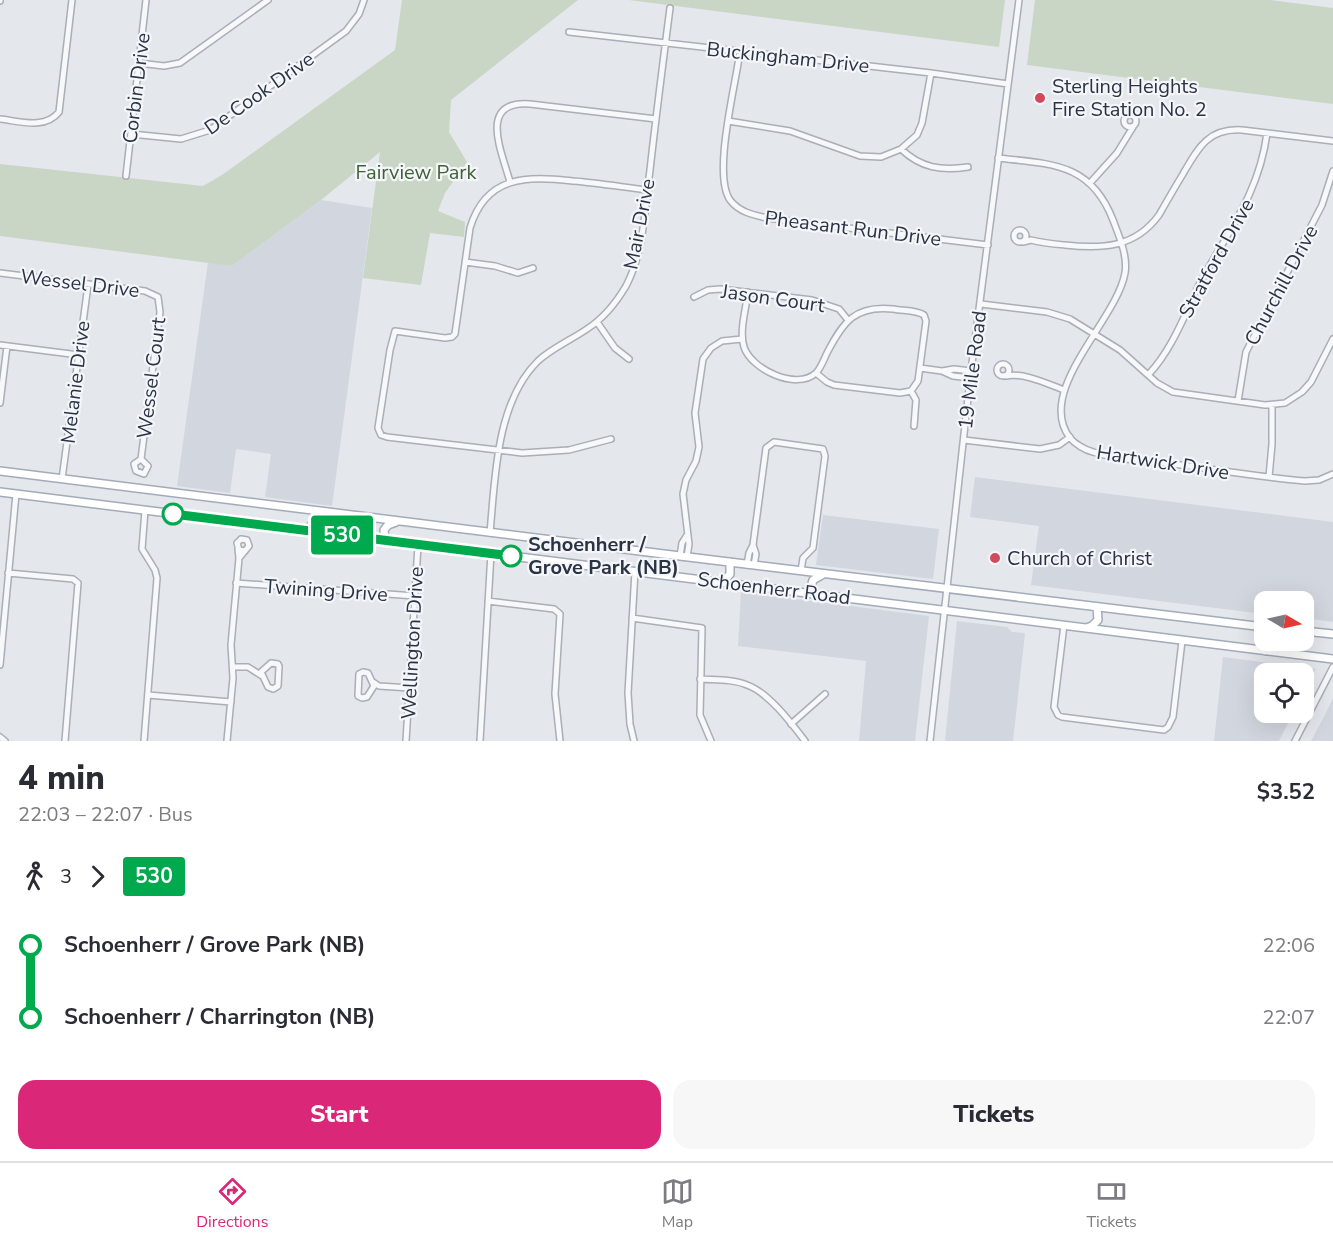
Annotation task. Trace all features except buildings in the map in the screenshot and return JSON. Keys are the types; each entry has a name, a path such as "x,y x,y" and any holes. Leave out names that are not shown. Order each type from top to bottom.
{"main road":[{"name":"Schoenherr Road","path":"0,471 398,522 1254,626"},
{"name":"Schoenherr Road","path":"0,492 1254,650"},
{"path":"306,531 315,521 315,511"},
{"path":"385,541 386,528 398,522"},
{"path":"720,582 730,574 730,562"},
{"path":"813,593 811,587 813,580 825,574"},
{"path":"1086,628 1098,620 1097,607"},
{"path":"1314,632 1333,634"},
{"name":"Schoenherr Road","path":"1265,651 1333,659"}],"street":[{"path":"0,119 39,123 53,118 59,112 72,0"},
{"name":"Corbin Drive","path":"126,176 146,0"},
{"path":"139,63 164,66 180,63 268,0"},
{"name":"De Cook Drive","path":"130,134 181,139 210,130 346,31 356,19 364,0"},
{"name":"19 Mile Road","path":"930,741 970,378 1019,0"},
{"name":"Mair Drive","path":"490,533 498,449 522,382 537,362 597,322 613,305 631,275 640,242 670,8"},
{"name":"Buckingham Drive","path":"569,32 931,73 1008,84"},
{"name":"Pheasant Run Drive","path":"740,51 728,121 723,169 724,187 730,200 746,212 767,219 988,245"},
{"path":"728,121 790,130 866,157 881,157 901,149 917,135 922,123 931,73"},
{"path":"510,182 496,123 500,113 513,105 530,104 656,119"},
{"path":"1090,183 1117,153 1133,127 1137,120 1131,114 1125,117 1128,133"},
{"path":"1125,125 1133,127"},
{"path":"1032,240 1020,229 1014,234 1015,240 1023,242 1032,240 1088,248 1100,248 1136,236 1152,224 1203,142 1218,133 1235,129 1333,141"},
{"name":"Stratford Drive","path":"1148,375 1163,356 1218,250 1246,205 1258,176 1267,133"},
{"path":"901,149 916,162 924,165 947,168 968,167"},
{"path":"998,158 1058,166 1078,174 1090,183 1106,205 1121,242 1125,259 1125,274 1064,390 1061,414 1070,437"},
{"name":"Churchill Drive","path":"1238,401 1246,352 1322,206 1333,171"},
{"path":"611,439 569,450 522,453 387,437 381,435 378,428 395,331 452,337 455,334 470,228 477,212 489,196 510,182 524,178 544,178 647,190"},
{"path":"1023,242 1027,234"},
{"path":"465,262 495,266 518,273 533,268"},
{"name":"Wessel Drive","path":"0,273 145,291 158,297"},
{"name":"Melanie Drive","path":"62,479 88,285"},
{"name":"Jason Court","path":"694,297 715,289 812,300 839,309 848,320"},
{"path":"748,292 742,339 748,357 784,379 802,380 816,373 838,333 848,320 859,313 876,309 922,313 926,321 920,368 918,381 911,391 900,393 834,385 816,373"},
{"name":"Wessel Court","path":"141,459 160,312 158,297"},
{"path":"981,304 1047,312 1070,319 1096,333 1127,356 1162,387 1173,392 1272,405 1285,403 1302,392 1311,382 1333,339"},
{"path":"597,322 615,348 629,359"},
{"path":"684,557 689,543 683,494 699,447 695,413 703,359 711,348 722,341 742,339"},
{"path":"0,345 79,355"},
{"path":"0,403 7,346"},
{"path":"1014,375 1004,364 997,368 999,376 1014,375 1064,390"},
{"path":"920,368 970,378"},
{"path":"942,371 954,369 971,371"},
{"path":"1006,376 1009,369"},
{"path":"911,391 917,404 914,426"},
{"path":"1269,477 1272,405"},
{"name":"Hartwick Drive","path":"964,440 1040,449 1059,445 1070,437 1087,450 1104,455 1312,482 1333,474"},
{"path":"751,565 756,554 753,545 766,448 774,442 821,448 825,454 813,548 803,558 801,571"},
{"path":"0,665 2,615 16,494"},
{"path":"144,741 158,578 142,549 145,510"},
{"path":"227,741 234,667 231,645 239,558 238,541 245,539 249,546 239,558"},
{"name":"Wellington Drive","path":"406,741 418,545"},
{"path":"238,549 245,550"},
{"path":"480,741 491,553"},
{"path":"634,741 630,724 628,693 635,571"},
{"path":"8,573 77,581 79,588 65,741"},
{"name":"Twining Drive","path":"236,583 415,596"},
{"path":"488,601 554,609 560,614 555,694 560,741"},
{"path":"632,618 702,628 700,715 711,741"},
{"path":"1064,625 1054,707 1058,715 1072,718 1164,730 1173,717 1182,641"},
{"path":"234,667 256,671 269,688 273,689 278,686 278,664 271,663 256,671"},
{"path":"262,676 261,672 264,667"},
{"path":"1295,741 1333,667"},
{"path":"376,684 364,698 358,696 359,674 363,672 368,674 376,684 410,688"},
{"path":"700,679 732,681 753,687 765,695 805,741"},
{"path":"791,724 825,694"},
{"path":"148,695 231,702"},
{"path":"0,737 5,741"}],"shaded area":[{"path":"321,200 372,208 332,506 265,497 271,454 236,449 230,493 177,486 208,262 232,266"},
{"path":"975,477 1333,522 1333,622 1314,619 1314,591 1254,591 1254,613 1031,585 1039,526 970,517"},
{"path":"823,515 939,529 933,579 816,565"},
{"path":"741,592 929,616 915,741 859,741 866,661 738,646"},
{"path":"957,621 1007,627 1012,632 1025,633 1013,741 945,741"},
{"path":"1223,657 1270,663 1254,663 1254,723 1288,723 1279,741 1214,741"},
{"path":"1333,698 1333,741 1311,741 1325,715"}],"green space":[{"name":"Fairview Park","path":"402,0 578,0 451,100 449,132 467,162 445,193 438,211 465,222 464,237 430,233 421,285 363,278 380,152 321,200 232,266 0,236 0,164 203,186 222,175 395,50"},
{"path":"629,0 1005,0 999,47"},
{"path":"1035,0 1270,0 1333,8 1333,104 1027,65"}],"bus line":[{"name":"530","path":"173,514 511,556"}],"place":[{"name":"Sterling Heights Fire Station No. 2","path":"1040,98"},
{"name":"Schoenherr / Grove Park (NB)","path":"511,556"},
{"name":"Church of Christ","path":"995,558"}]}
